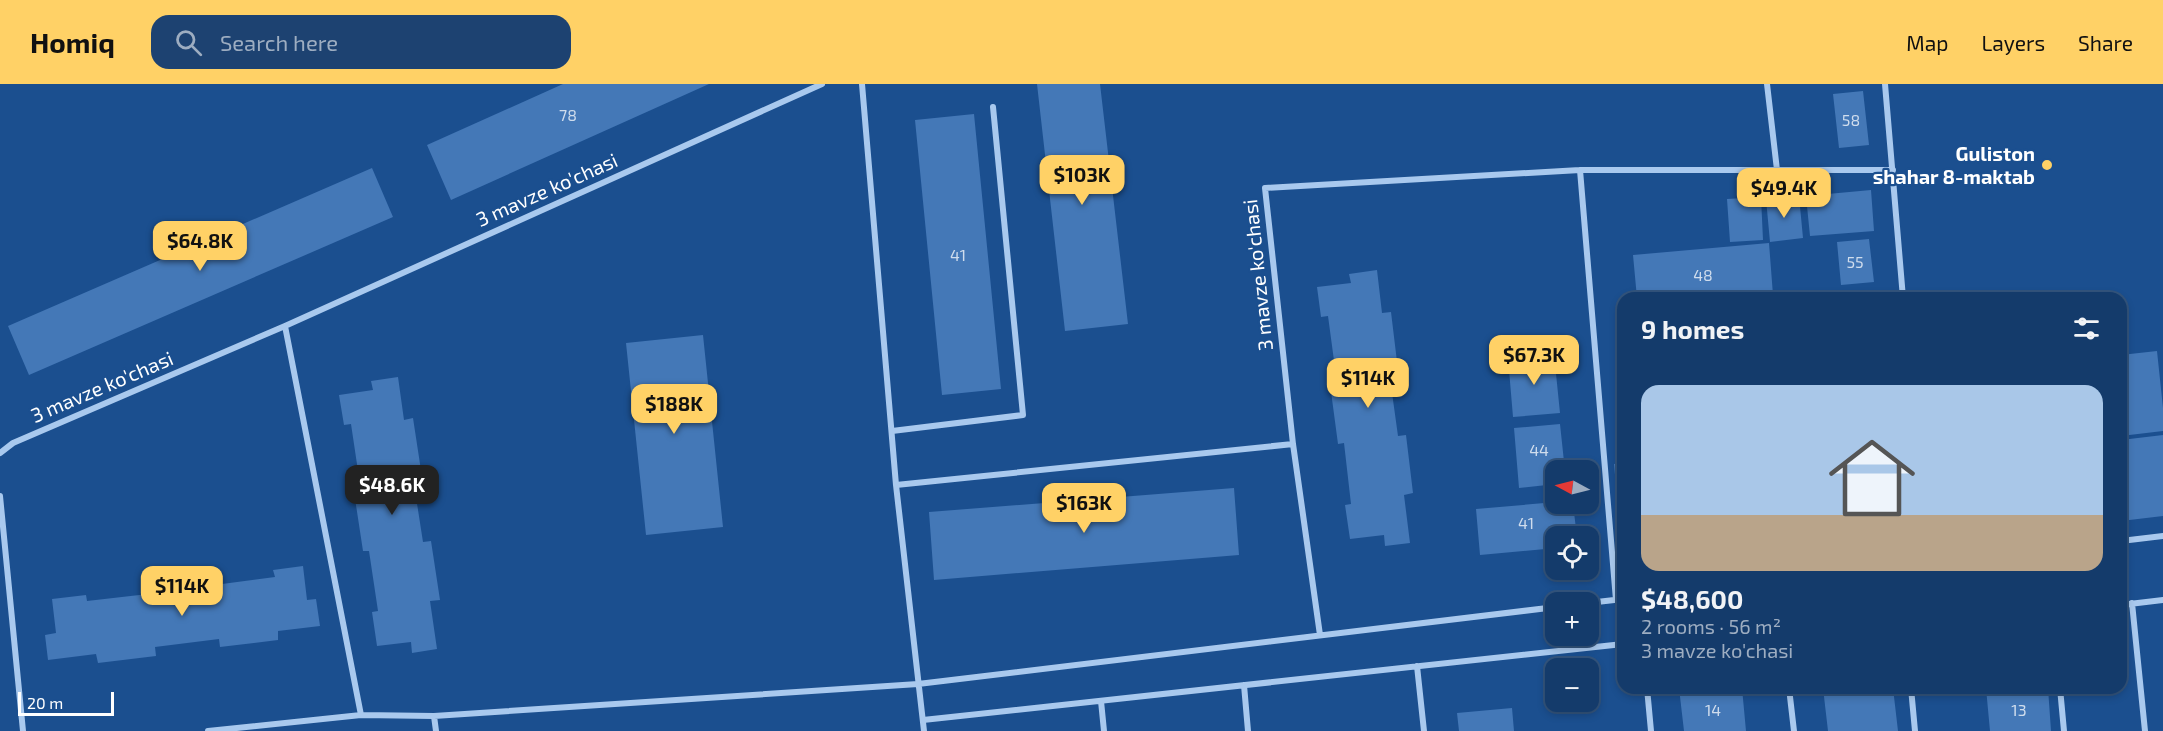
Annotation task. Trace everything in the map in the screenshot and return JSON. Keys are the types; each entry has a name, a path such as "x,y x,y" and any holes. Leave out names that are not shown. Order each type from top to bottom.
{"street":[{"name":"3 mavze ko'chasi","path":"0,453 13,443 285,327 822,84"},
{"path":"862,84 896,485 924,731"},
{"path":"1767,84 1777,171"},
{"path":"1885,84 1903,292"},
{"path":"892,431 1023,415 993,107"},
{"name":"3 mavze ko'chasi","path":"1320,635 1293,444 1265,188 1580,170 1893,170"},
{"path":"1580,170 1617,577"},
{"path":"285,327 361,715"},
{"path":"896,485 1293,444"},
{"path":"0,496 23,731"},
{"path":"2127,540 2163,536"},
{"path":"1599,602 1617,599"},
{"path":"2127,604 2163,600"},
{"path":"2132,603 2145,731"},
{"path":"208,731 361,715 434,716 918,684 1545,608"},
{"path":"923,720 1617,645"},
{"path":"1417,666 1424,731"},
{"path":"1244,685 1248,731"},
{"path":"1648,694 1652,731"},
{"path":"1790,694 1794,731"},
{"path":"1912,694 1916,731"},
{"path":"2061,694 2064,731"},
{"path":"1101,701 1104,731"},
{"path":"434,716 436,731"}],"building":[{"path":"563,84 709,84 451,200 427,145"},
{"path":"1037,84 1100,84 1128,324 1065,331"},
{"path":"1863,91 1869,145 1839,148 1833,94"},
{"path":"974,114 1001,389 942,395 915,120"},
{"path":"372,168 393,217 29,375 8,326"},
{"path":"1871,190 1874,231 1810,236 1806,196"},
{"path":"1799,196 1803,238 1770,242 1766,199"},
{"path":"1761,197 1763,240 1730,242 1727,199"},
{"path":"1869,239 1874,282 1841,285 1837,242"},
{"path":"1769,243 1773,292 1636,292 1633,255"},
{"path":"1377,270 1382,313 1391,312 1398,370 1389,371 1398,436 1406,435 1413,493 1404,495 1410,543 1385,546 1384,535 1350,539 1345,505 1351,504 1344,443 1338,444 1330,384 1337,383 1328,316 1321,317 1317,287 1351,283 1349,274"},
{"path":"1872,290 1872,292 1849,292"},
{"path":"703,335 723,527 646,535 626,343"},
{"path":"2157,351 2163,431 2127,435 2127,354"},
{"path":"1554,354 1560,413 1513,417 1508,358"},
{"path":"398,377 404,420 413,418 422,477 413,478 423,542 431,541 440,600 430,601 437,649 412,653 411,642 377,646 372,612 378,611 369,551 363,551 354,492 361,491 351,424 344,425 339,395 373,390 371,381"},
{"path":"1560,424 1564,460 1545,460 1545,485 1519,488 1514,428"},
{"path":"2163,435 2163,516 2127,520 2127,439"},
{"path":"1614,464 1617,464 1617,496"},
{"path":"1234,488 1239,555 934,580 929,512"},
{"path":"1545,503 1545,514 1574,514 1576,526 1545,526 1545,549 1480,555 1476,509"},
{"path":"303,566 307,600 316,599 320,626 278,631 278,640 220,647 219,639 155,647 156,656 98,663 96,654 48,660 45,635 56,633 52,599 86,595 87,601 148,594 147,587 206,579 207,586 275,577 273,570"},
{"path":"1680,694 1743,694 1746,731 1684,731"},
{"path":"1824,694 1894,694 1898,731 1828,731"},
{"path":"1987,694 2048,694 2051,731 1990,731"},
{"path":"1512,708 1514,731 1459,731 1457,713"}],"place":[{"name":"Guliston shahar 8-maktab","path":"2047,165"}]}
